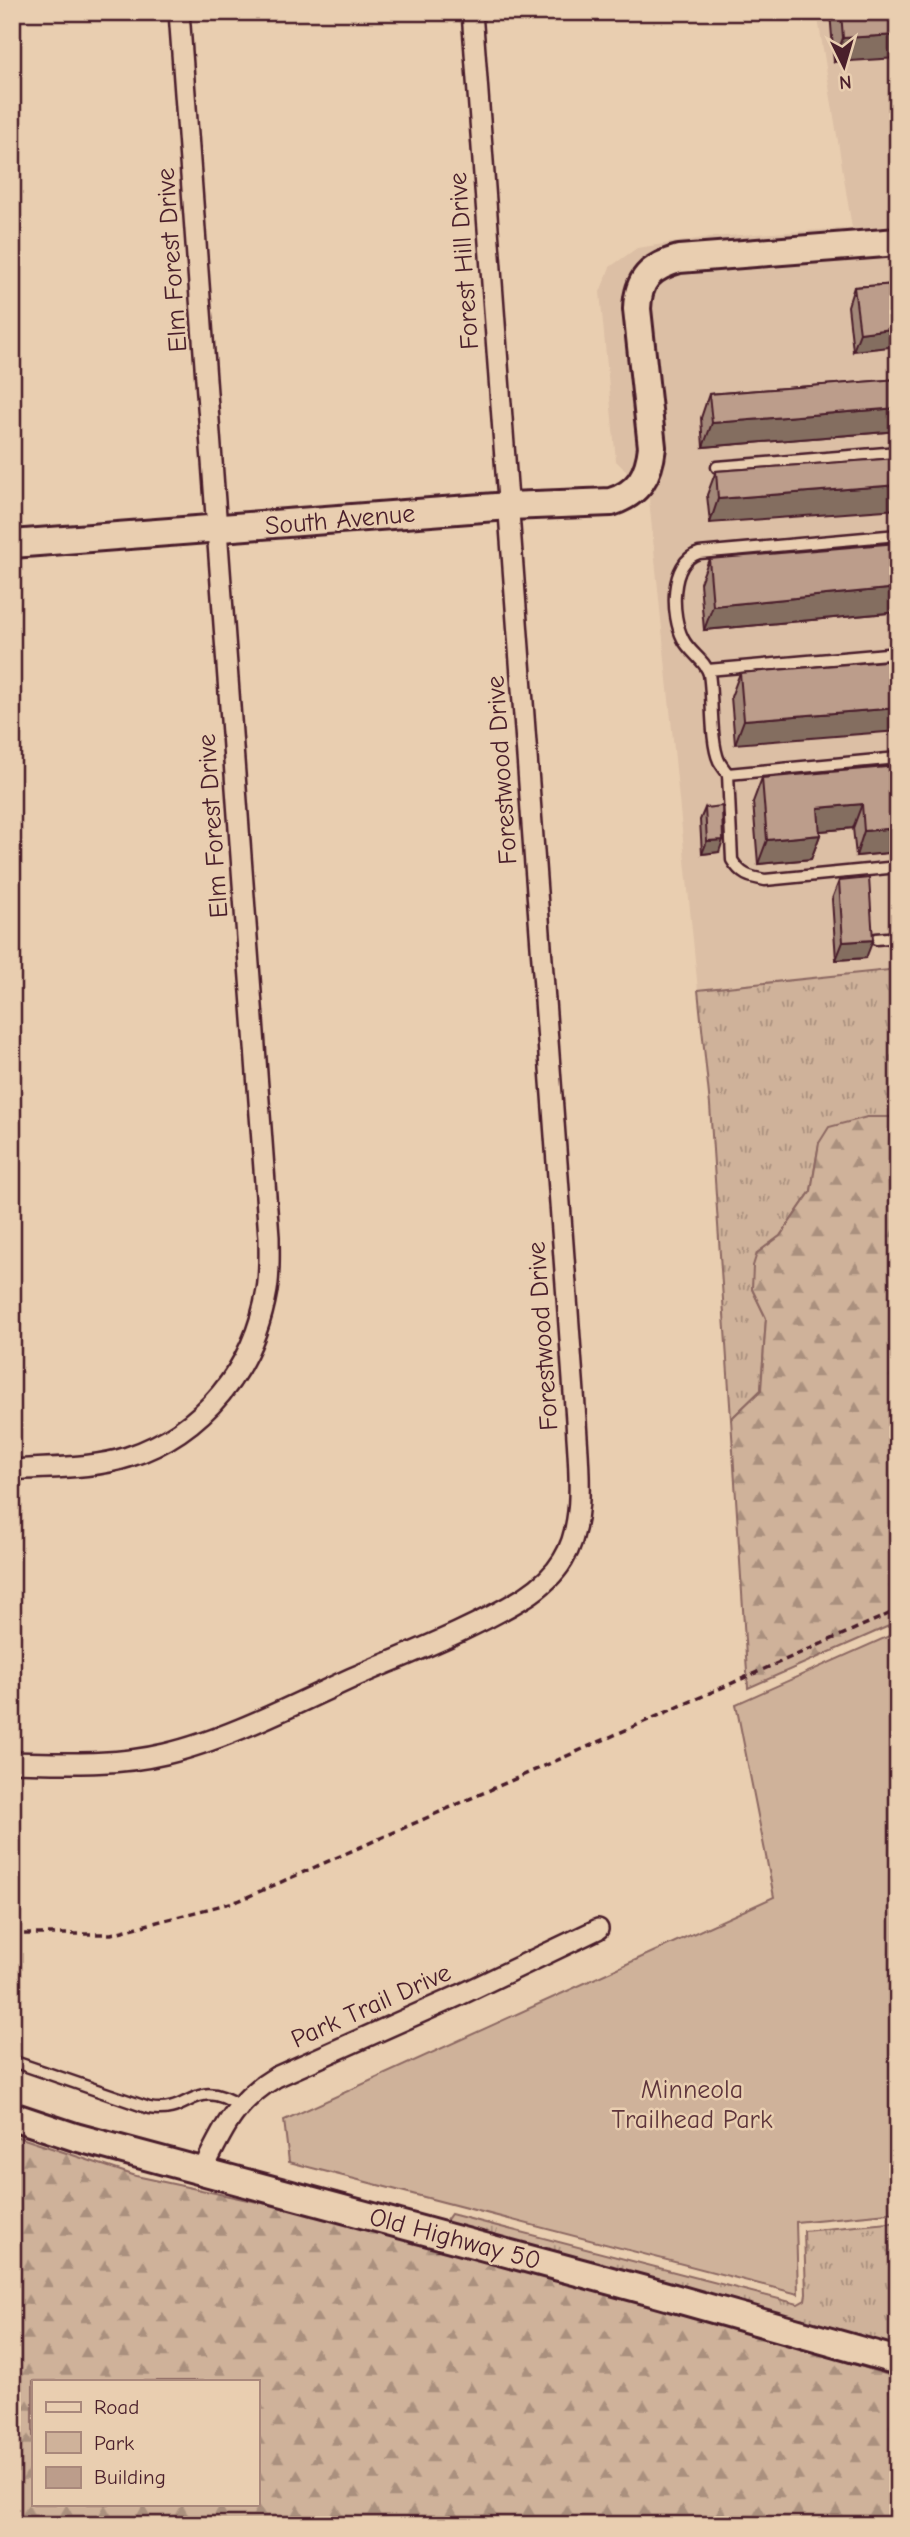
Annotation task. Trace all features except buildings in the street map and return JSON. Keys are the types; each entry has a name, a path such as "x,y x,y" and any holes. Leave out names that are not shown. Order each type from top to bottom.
{"street":[{"name":"Elm Forest Drive","path":"12,1470 99,1464 128,1457 185,1429 211,1406 233,1379 248,1354 260,1324 267,1288 269,1237 179,12"},
{"name":"Forest Hill Drive","path":"472,12 509,506"},
{"name":"South Avenue","path":"12,544 509,506 611,502 637,488 645,478 650,464 652,447 636,309 637,293 652,270 679,259 898,242"},
{"name":"Forestwood Drive","path":"12,1762 82,1764 133,1760 167,1754 213,1738 490,1617 546,1581 571,1544 579,1489 576,1420 509,506"},
{"name":"Park Trail Drive","path":"202,2172 222,2130 254,2090 276,2077 460,1995 598,1929"},
{"name":"Old Highway 50","path":"12,2116 75,2137 898,2361"}],"lane":[{"path":"717,467 898,452"},
{"path":"898,535 693,555 682,563 677,573 676,596 678,622 683,639 708,670 718,760 728,774 732,860 738,870 748,877 765,880 898,867"},
{"path":"708,670 898,653"},
{"path":"728,774 898,758"},
{"path":"876,939 898,937"},
{"path":"12,2061 149,2108 167,2109 210,2092 223,2095 239,2106"}],"path":[{"path":"12,1934 111,1934 238,1901 898,1610"}],"shaded area":[{"path":"817,12 898,12 898,230 673,247 657,253 645,262 642,447 632,477 616,461 600,292 610,267 637,248 711,237 852,228"},
{"path":"898,253 898,969 698,990 649,499 646,495 656,476 659,476 660,467 647,309 652,286 672,272"}],"green space":[{"path":"898,969 898,1117 867,1117 819,1143 811,1191 780,1236 757,1253 752,1289 766,1318 761,1390 731,1419 710,1105 698,990"},
{"path":"867,1117 898,1117 898,1622 748,1688 731,1419 761,1390 766,1318 752,1289 753,1266 757,1253 780,1236 811,1191 819,1143 829,1127"},
{"name":"Minneola Trailhead Park","path":"898,1632 898,2212 796,2222 798,2294 289,2162 284,2120 774,1897 736,1704"},
{"path":"12,2135 136,2176 332,2218 733,2326 898,2378 898,2525 12,2525"},
{"path":"451,2214 798,2304 805,2300 806,2294 804,2231 898,2222 898,2339 892,2348 443,2225"}]}
